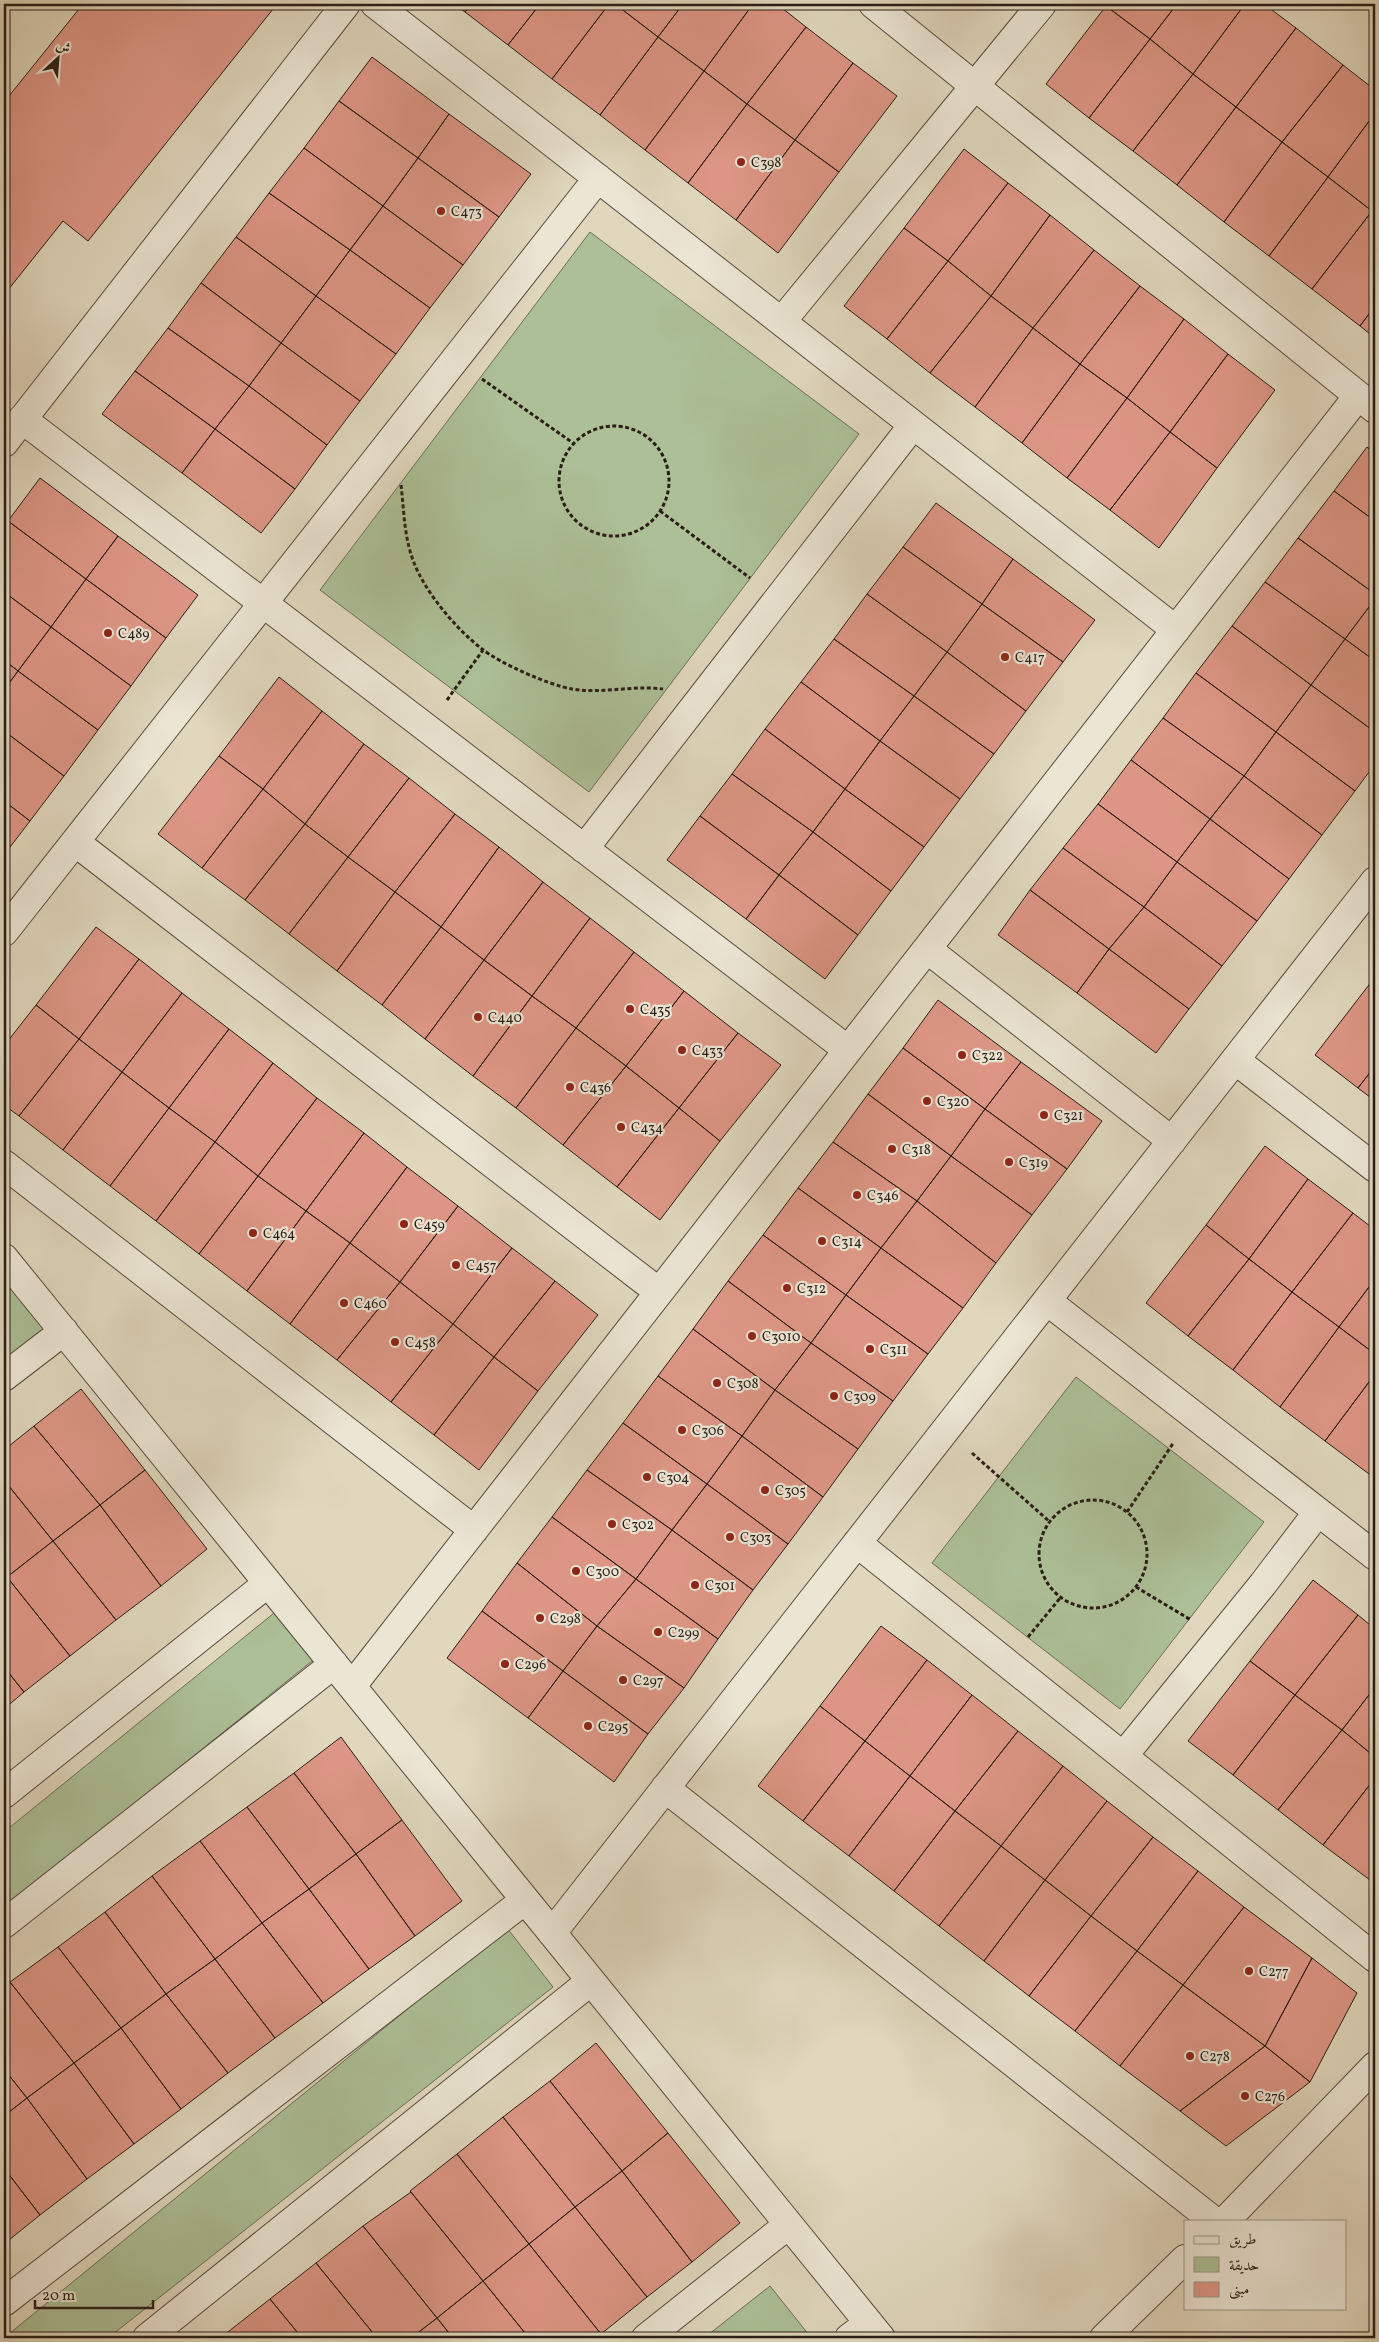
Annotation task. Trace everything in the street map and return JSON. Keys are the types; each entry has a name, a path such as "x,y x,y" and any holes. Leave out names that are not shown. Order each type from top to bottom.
{"street":[{"path":"4,443 346,4"},
{"path":"375,4 1176,630"},
{"path":"352,1686 1176,630 1367,402 873,4"},
{"path":"782,321 1042,4"},
{"path":"4,932 598,178"},
{"path":"22,419 848,1050"},
{"path":"584,849 913,424"},
{"path":"75,842 659,1292"},
{"path":"552,1933 1375,881"},
{"path":"927,949 1172,1141"},
{"path":"1235,1060 1375,1168"},
{"path":"4,1164 474,1530"},
{"path":"4,1258 788,2224 866,2333"},
{"path":"1047,1301 1317,1513 1375,1556"},
{"path":"4,1377 64,1331"},
{"path":"1124,1755 1220,1638 1317,1513"},
{"path":"857,1543 1008,1662 1375,1958"},
{"path":"4,1794 268,1583"},
{"path":"4,1924 334,1664"},
{"path":"665,1788 1213,2220"},
{"path":"4,2302 525,1900"},
{"path":"147,2338 591,1981"},
{"path":"1226,2220 1375,2066"},
{"path":"646,2338 788,2224"},
{"path":"1104,2338 1184,2261"}],"path":[{"path":"455,360 573,443"},
{"path":"606,427 625,427 643,434 656,446 665,460 669,478 668,495 660,511 649,524 634,533 616,536 598,534 581,526 568,513 560,495 558,477 563,458 573,443 588,432 606,427"},
{"path":"396,434 407,539 413,560 422,579 454,623 483,650 555,686 595,691 645,686 703,695"},
{"path":"660,511 778,599"},
{"path":"426,728 483,650"},
{"path":"1127,1512 1192,1414"},
{"path":"946,1429 1050,1522"},
{"path":"1089,1500 1108,1502 1127,1512 1136,1522 1144,1537 1147,1554 1144,1571 1136,1587 1124,1599 1108,1606 1090,1608 1074,1604 1060,1597 1046,1581 1040,1564 1039,1546 1045,1528 1056,1514 1071,1504 1089,1500"},
{"path":"1136,1587 1220,1638"},
{"path":"1008,1662 1060,1597"}],"green space":[{"path":"590,232 859,434 589,792 320,590"},
{"path":"13,1275 52,1324 4,1364 4,1283"},
{"path":"1076,1377 1264,1522 1120,1709 932,1563"},
{"path":"279,1609 317,1657 4,1908 4,1832"},
{"path":"507,1928 553,1987 108,2338 4,2338"},
{"path":"770,2286 809,2335 805,2338 704,2338"}],"building":[{"path":"83,4 277,4 88,241 63,221 4,295 4,92 9,96"},
{"path":"454,4 471,4 465,12"},
{"path":"471,4 540,4 508,45 465,12"},
{"path":"540,4 609,4 552,79 508,45"},
{"path":"609,4 615,4 658,37 600,115 552,79"},
{"path":"615,4 683,4 658,37"},
{"path":"683,4 753,4 704,71 658,37"},
{"path":"753,4 777,4 806,27 747,104 704,71"},
{"path":"1108,4 1177,4 1150,39 1106,6"},
{"path":"1177,4 1245,4 1193,74 1150,39"},
{"path":"1245,4 1264,4 1296,28 1236,107 1193,74"},
{"path":"1106,6 1150,39 1089,118 1046,84"},
{"path":"806,27 853,63 795,140 747,104"},
{"path":"1296,28 1343,65 1282,142 1236,107"},
{"path":"658,37 704,71 645,150 600,115"},
{"path":"1150,39 1193,74 1133,151 1089,118"},
{"path":"372,57 449,114 418,158 339,101"},
{"path":"853,63 897,96 839,172 795,140"},
{"path":"1343,65 1375,90 1375,113 1328,177 1282,142"},
{"path":"704,71 747,104 688,183 645,150"},
{"path":"1193,74 1236,107 1177,185 1133,151"},
{"path":"339,101 418,158 383,206 304,148"},
{"name":"C398","path":"747,104 795,140 736,220 688,183"},
{"path":"1236,107 1282,142 1224,222 1177,185"},
{"path":"1375,113 1375,206 1372,211 1328,177"},
{"path":"449,114 531,174 499,217 418,158"},
{"path":"795,140 839,172 778,253 736,220"},
{"path":"1282,142 1328,177 1269,256 1224,222"},
{"path":"304,148 383,206 350,250 269,193"},
{"path":"964,149 1008,183 948,261 904,228"},
{"name":"C473","path":"418,158 499,217 463,265 383,206"},
{"path":"1328,177 1372,211 1312,289 1269,256"},
{"path":"1008,183 1050,215 991,296 948,261"},
{"path":"269,193 350,250 316,296 236,237"},
{"path":"383,206 463,265 430,308 350,250"},
{"path":"1372,211 1375,213 1375,306 1360,326 1312,289"},
{"path":"1050,215 1094,250 1033,328 991,296"},
{"path":"904,228 948,261 887,339 844,306"},
{"path":"236,237 316,296 281,343 201,283"},
{"path":"350,250 430,308 396,354 316,296"},
{"path":"1094,250 1140,286 1080,364 1033,328"},
{"path":"948,261 991,296 930,373 887,339"},
{"path":"201,283 281,343 249,386 168,328"},
{"path":"1140,286 1184,319 1127,398 1080,364"},
{"path":"316,296 396,354 360,401 281,343"},
{"path":"991,296 1033,328 975,407 930,373"},
{"path":"1375,306 1375,338 1360,326"},
{"path":"1184,319 1228,354 1170,432 1127,398"},
{"path":"168,328 249,386 215,429 135,371"},
{"path":"1033,328 1080,364 1022,443 975,407"},
{"path":"281,343 360,401 327,445 249,386"},
{"path":"1228,354 1275,390 1217,468 1170,432"},
{"path":"1080,364 1127,398 1067,478 1022,443"},
{"path":"135,371 215,429 182,473 102,414"},
{"path":"249,386 327,445 295,489 215,429"},
{"path":"1127,398 1170,432 1110,510 1067,478"},
{"path":"215,429 295,489 261,533 182,473"},
{"path":"1170,432 1217,468 1159,548 1110,510"},
{"path":"1367,447 1375,453 1375,521 1334,491"},
{"path":"40,478 118,536 86,579 8,521"},
{"path":"1334,491 1375,521 1375,594 1298,538"},
{"path":"936,503 1013,559 982,604 903,547"},
{"path":"8,521 86,579 51,627 4,592 4,526"},
{"path":"118,536 198,595 166,638 86,579"},
{"path":"1298,538 1375,594 1375,599 1345,639 1265,582"},
{"path":"903,547 982,604 947,652 867,594"},
{"path":"1013,559 1095,620 1063,662 982,604"},
{"name":"C489","path":"86,579 166,638 131,686 51,627"},
{"path":"1265,582 1345,639 1311,685 1232,626"},
{"path":"4,592 51,627 18,671 4,660"},
{"path":"867,594 947,652 914,696 834,639"},
{"path":"1375,599 1375,661 1345,639"},
{"name":"C417","path":"982,604 1063,662 1026,711 947,652"},
{"path":"1232,626 1311,685 1276,732 1196,673"},
{"path":"51,627 131,686 98,730 18,671"},
{"path":"834,639 914,696 880,741 801,682"},
{"path":"1345,639 1375,661 1375,732 1311,685"},
{"path":"947,652 1026,711 994,754 914,696"},
{"path":"4,660 18,671 4,690"},
{"path":"18,671 98,730 64,776 4,731 4,690"},
{"path":"1196,673 1276,732 1244,776 1163,718"},
{"path":"279,677 322,711 263,789 219,756"},
{"path":"801,682 880,741 845,789 765,729"},
{"path":"1311,685 1375,732 1375,764 1355,791 1276,732"},
{"path":"914,696 994,754 960,799 880,741"},
{"path":"322,711 364,744 305,824 263,789"},
{"path":"1163,718 1244,776 1210,819 1131,760"},
{"path":"765,729 845,789 813,832 732,774"},
{"path":"4,731 64,776 30,821 4,801"},
{"path":"1276,732 1355,791 1322,835 1244,776"},
{"path":"880,741 960,799 924,847 845,789"},
{"path":"364,744 409,778 348,857 305,824"},
{"path":"219,756 263,789 202,868 158,834"},
{"path":"1131,760 1210,819 1177,862 1098,804"},
{"path":"732,774 813,832 779,875 700,816"},
{"path":"1244,776 1322,835 1289,879 1210,819"},
{"path":"409,778 455,814 395,892 348,857"},
{"path":"263,789 305,824 245,900 202,868"},
{"path":"845,789 924,847 891,891 813,832"},
{"path":"4,801 30,821 4,855"},
{"path":"1098,804 1177,862 1144,907 1063,848"},
{"path":"455,814 499,847 441,927 395,892"},
{"path":"700,816 779,875 746,919 667,860"},
{"path":"1210,819 1289,879 1257,921 1177,862"},
{"path":"305,824 348,857 289,934 245,900"},
{"path":"813,832 891,891 858,935 779,875"},
{"path":"499,847 543,882 484,960 441,927"},
{"path":"1063,848 1144,907 1109,949 1030,890"},
{"path":"348,857 395,892 337,971 289,934"},
{"path":"1177,862 1257,921 1222,966 1144,907"},
{"path":"779,875 858,935 825,979 746,919"},
{"path":"543,882 590,918 532,996 484,960"},
{"path":"1030,890 1109,949 1077,993 998,935"},
{"path":"395,892 441,927 382,1005 337,971"},
{"path":"1144,907 1222,966 1189,1009 1109,949"},
{"path":"590,918 634,952 576,1028 532,996"},
{"path":"96,927 139,959 79,1039 36,1005"},
{"path":"441,927 484,960 425,1039 382,1005"},
{"path":"1109,949 1189,1009 1156,1053 1077,993"},
{"name":"C435","path":"634,952 684,991 626,1066 576,1028"},
{"path":"139,959 182,993 122,1072 79,1039"},
{"name":"C440","path":"484,960 532,996 473,1076 425,1039"},
{"path":"1375,977 1375,1066 1358,1088 1315,1055"},
{"name":"C433","path":"684,991 738,1033 679,1108 626,1066"},
{"path":"182,993 229,1029 169,1108 122,1072"},
{"path":"532,996 576,1028 516,1108 473,1076"},
{"name":"C322","path":"938,1000 1021,1062 985,1109 903,1048"},
{"path":"36,1005 79,1039 19,1116 4,1105 4,1046"},
{"name":"C436","path":"576,1028 626,1066 563,1145 516,1108"},
{"path":"229,1029 273,1063 215,1142 169,1108"},
{"path":"738,1033 781,1065 720,1141 679,1108"},
{"path":"79,1039 122,1072 63,1150 19,1116"},
{"name":"C320","path":"903,1048 985,1109 951,1156 868,1094"},
{"name":"C321","path":"1021,1062 1102,1121 1067,1169 985,1109"},
{"path":"273,1063 317,1098 258,1176 215,1142"},
{"name":"C434","path":"626,1066 679,1108 617,1187 563,1145"},
{"path":"1375,1066 1375,1101 1358,1088"},
{"path":"122,1072 169,1108 110,1186 63,1150"},
{"name":"C318","path":"868,1094 951,1156 917,1201 833,1142"},
{"path":"317,1098 364,1133 306,1211 258,1176"},
{"path":"169,1108 215,1142 156,1221 110,1186"},
{"path":"679,1108 720,1141 660,1220 617,1187"},
{"name":"C319","path":"985,1109 1067,1169 1032,1215 951,1156"},
{"path":"364,1133 407,1167 350,1243 306,1211"},
{"path":"215,1142 258,1176 199,1254 156,1221"},
{"name":"C346","path":"833,1142 917,1201 881,1248 798,1188"},
{"path":"1265,1146 1308,1179 1249,1259 1206,1225"},
{"path":"951,1156 1032,1215 996,1263 917,1201"},
{"name":"C459","path":"407,1167 458,1206 400,1282 350,1243"},
{"name":"C464","path":"258,1176 306,1211 247,1291 199,1254"},
{"path":"1308,1179 1353,1213 1292,1292 1249,1259"},
{"name":"C314","path":"798,1188 881,1248 846,1295 763,1235"},
{"path":"917,1201 996,1263 963,1308 881,1248"},
{"name":"C457","path":"458,1206 512,1248 453,1324 400,1282"},
{"path":"306,1211 350,1243 290,1324 247,1291"},
{"path":"1353,1213 1375,1230 1375,1279 1339,1327 1292,1292"},
{"path":"1206,1225 1249,1259 1188,1336 1146,1303"},
{"name":"C312","path":"763,1235 846,1295 811,1343 728,1281"},
{"name":"C460","path":"350,1243 400,1282 337,1360 290,1324"},
{"path":"512,1248 555,1281 494,1357 453,1324"},
{"path":"881,1248 963,1308 928,1354 846,1295"},
{"path":"1249,1259 1292,1292 1233,1370 1188,1336"},
{"path":"1375,1279 1375,1354 1339,1327"},
{"path":"555,1281 598,1315 538,1391 494,1357"},
{"name":"C3010","path":"728,1281 811,1343 775,1390 693,1329"},
{"name":"C458","path":"400,1282 453,1324 391,1402 337,1360"},
{"path":"1292,1292 1339,1327 1280,1407 1233,1370"},
{"name":"C311","path":"846,1295 928,1354 893,1401 811,1343"},
{"path":"453,1324 494,1357 434,1435 391,1402"},
{"path":"1339,1327 1375,1354 1375,1374 1325,1441 1280,1407"},
{"name":"C308","path":"693,1329 775,1390 742,1436 658,1376"},
{"name":"C309","path":"811,1343 893,1401 858,1449 775,1390"},
{"path":"494,1357 538,1391 479,1470 434,1435"},
{"path":"1375,1374 1375,1465 1369,1474 1325,1441"},
{"name":"C306","path":"658,1376 742,1436 707,1484 623,1423"},
{"path":"81,1389 145,1470 100,1505 34,1426"},
{"path":"775,1390 858,1449 823,1497 742,1436"},
{"name":"C304","path":"623,1423 707,1484 672,1530 587,1470"},
{"path":"34,1426 100,1505 53,1541 4,1480 4,1450"},
{"name":"C305","path":"742,1436 823,1497 788,1544 707,1484"},
{"path":"145,1470 207,1549 161,1586 100,1505"},
{"name":"C302","path":"587,1470 672,1530 636,1579 552,1517"},
{"path":"4,1480 53,1541 7,1577 4,1573"},
{"name":"C303","path":"707,1484 788,1544 753,1590 672,1530"},
{"path":"100,1505 161,1586 116,1620 53,1541"},
{"name":"C300","path":"552,1517 636,1579 597,1626 517,1563"},
{"name":"C301","path":"672,1530 753,1590 718,1639 636,1579"},
{"path":"53,1541 116,1620 70,1656 7,1577"},
{"name":"C298","path":"517,1563 597,1626 563,1671 482,1611"},
{"path":"7,1577 70,1656 24,1692 4,1667 4,1580"},
{"name":"C299","path":"636,1579 718,1639 684,1688 597,1626"},
{"path":"1313,1580 1358,1615 1295,1695 1250,1661"},
{"name":"C296","path":"482,1611 563,1671 528,1718 447,1658"},
{"path":"1358,1615 1375,1629 1375,1687 1342,1730 1295,1695"},
{"name":"C297","path":"597,1626 684,1688 648,1734 563,1671"},
{"path":"881,1626 927,1660 865,1741 820,1706"},
{"path":"927,1660 972,1695 910,1776 865,1741"},
{"path":"1250,1661 1295,1695 1233,1775 1188,1741"},
{"path":"4,1667 24,1692 4,1709"},
{"name":"C295","path":"563,1671 648,1734 614,1782 528,1718"},
{"path":"1375,1687 1375,1757 1342,1730"},
{"path":"972,1695 1018,1731 955,1811 910,1776"},
{"path":"1295,1695 1342,1730 1278,1810 1233,1775"},
{"path":"820,1706 865,1741 803,1821 758,1786"},
{"path":"1342,1730 1375,1757 1375,1778 1323,1845 1278,1810"},
{"path":"1018,1731 1063,1766 1001,1846 955,1811"},
{"path":"341,1737 402,1820 356,1854 294,1773"},
{"path":"865,1741 910,1776 849,1856 803,1821"},
{"path":"1063,1766 1107,1801 1045,1880 1001,1846"},
{"path":"294,1773 356,1854 309,1889 247,1807"},
{"path":"910,1776 955,1811 894,1891 849,1856"},
{"path":"1375,1778 1375,1873 1370,1880 1323,1845"},
{"path":"1107,1801 1153,1837 1091,1916 1045,1880"},
{"path":"247,1807 309,1889 262,1923 200,1841"},
{"path":"955,1811 1001,1846 939,1926 894,1891"},
{"path":"402,1820 462,1901 415,1936 356,1854"},
{"path":"1153,1837 1198,1871 1137,1951 1091,1916"},
{"path":"200,1841 262,1923 215,1959 152,1876"},
{"path":"1001,1846 1045,1880 984,1961 939,1926"},
{"path":"356,1854 415,1936 369,1969 309,1889"},
{"path":"1198,1871 1244,1907 1183,1985 1137,1951"},
{"path":"152,1876 215,1959 166,1994 105,1912"},
{"path":"1045,1880 1091,1916 1029,1996 984,1961"},
{"path":"309,1889 369,1969 323,2003 262,1923"},
{"name":"C277","path":"1244,1907 1312,1958 1265,2046 1183,1985"},
{"path":"105,1912 166,1994 121,2028 58,1947"},
{"path":"1091,1916 1137,1951 1075,2031 1029,1996"},
{"path":"262,1923 323,2003 275,2038 215,1959"},
{"path":"58,1947 121,2028 74,2063 10,1982"},
{"path":"1137,1951 1183,1985 1120,2066 1075,2031"},
{"path":"1312,1958 1357,1993 1310,2082 1265,2046"},
{"path":"215,1959 275,2038 228,2073 166,1994"},
{"path":"10,1982 74,2063 27,2098 4,2069 4,1987"},
{"name":"C278","path":"1183,1985 1265,2046 1180,2111 1120,2066"},
{"path":"166,1994 228,2073 181,2109 121,2028"},
{"path":"121,2028 181,2109 134,2144 74,2063"},
{"path":"596,2043 668,2133 622,2171 550,2081"},
{"name":"C276","path":"1265,2046 1310,2082 1226,2146 1180,2111"},
{"path":"74,2063 134,2144 87,2179 27,2098"},
{"path":"4,2069 27,2098 4,2116"},
{"path":"550,2081 622,2171 575,2207 503,2117"},
{"path":"27,2098 87,2179 40,2215 4,2168 4,2116"},
{"path":"503,2117 575,2207 529,2244 457,2154"},
{"path":"668,2133 740,2223 692,2262 622,2171"},
{"path":"457,2154 529,2244 483,2281 410,2191"},
{"path":"4,2168 40,2215 4,2244"},
{"path":"622,2171 692,2262 647,2297 575,2207"},
{"path":"411,2192 483,2281 437,2318 363,2226"},
{"path":"575,2207 647,2297 601,2334 529,2244"},
{"path":"363,2226 437,2318 411,2338 377,2338 316,2263"},
{"path":"529,2244 601,2334 596,2338 529,2338 483,2281"},
{"path":"316,2263 377,2338 302,2338 270,2299"},
{"path":"483,2281 529,2338 453,2338 437,2318"},
{"path":"270,2299 302,2338 226,2338 224,2335"},
{"path":"437,2318 453,2338 411,2338"}],"place":[{"name":"C398","path":"741,162"},
{"name":"C473","path":"441,211"},
{"name":"C489","path":"108,633"},
{"name":"C417","path":"1005,657"},
{"name":"C435","path":"630,1009"},
{"name":"C440","path":"478,1017"},
{"name":"C433","path":"682,1050"},
{"name":"C322","path":"962,1055"},
{"name":"C436","path":"570,1087"},
{"name":"C320","path":"927,1101"},
{"name":"C321","path":"1044,1115"},
{"name":"C434","path":"621,1127"},
{"name":"C318","path":"892,1149"},
{"name":"C319","path":"1009,1162"},
{"name":"C346","path":"857,1195"},
{"name":"C459","path":"404,1224"},
{"name":"C464","path":"253,1233"},
{"name":"C314","path":"822,1241"},
{"name":"C457","path":"456,1265"},
{"name":"C312","path":"787,1288"},
{"name":"C460","path":"344,1303"},
{"name":"C3010","path":"752,1336"},
{"name":"C458","path":"395,1342"},
{"name":"C311","path":"870,1349"},
{"name":"C308","path":"717,1383"},
{"name":"C309","path":"834,1396"},
{"name":"C306","path":"682,1430"},
{"name":"C304","path":"647,1477"},
{"name":"C305","path":"765,1490"},
{"name":"C302","path":"612,1524"},
{"name":"C303","path":"730,1537"},
{"name":"C300","path":"576,1571"},
{"name":"C301","path":"695,1585"},
{"name":"C298","path":"540,1618"},
{"name":"C299","path":"658,1632"},
{"name":"C296","path":"505,1664"},
{"name":"C297","path":"623,1680"},
{"name":"C295","path":"588,1726"},
{"name":"C277","path":"1249,1971"},
{"name":"C278","path":"1190,2056"},
{"name":"C276","path":"1245,2096"}]}
